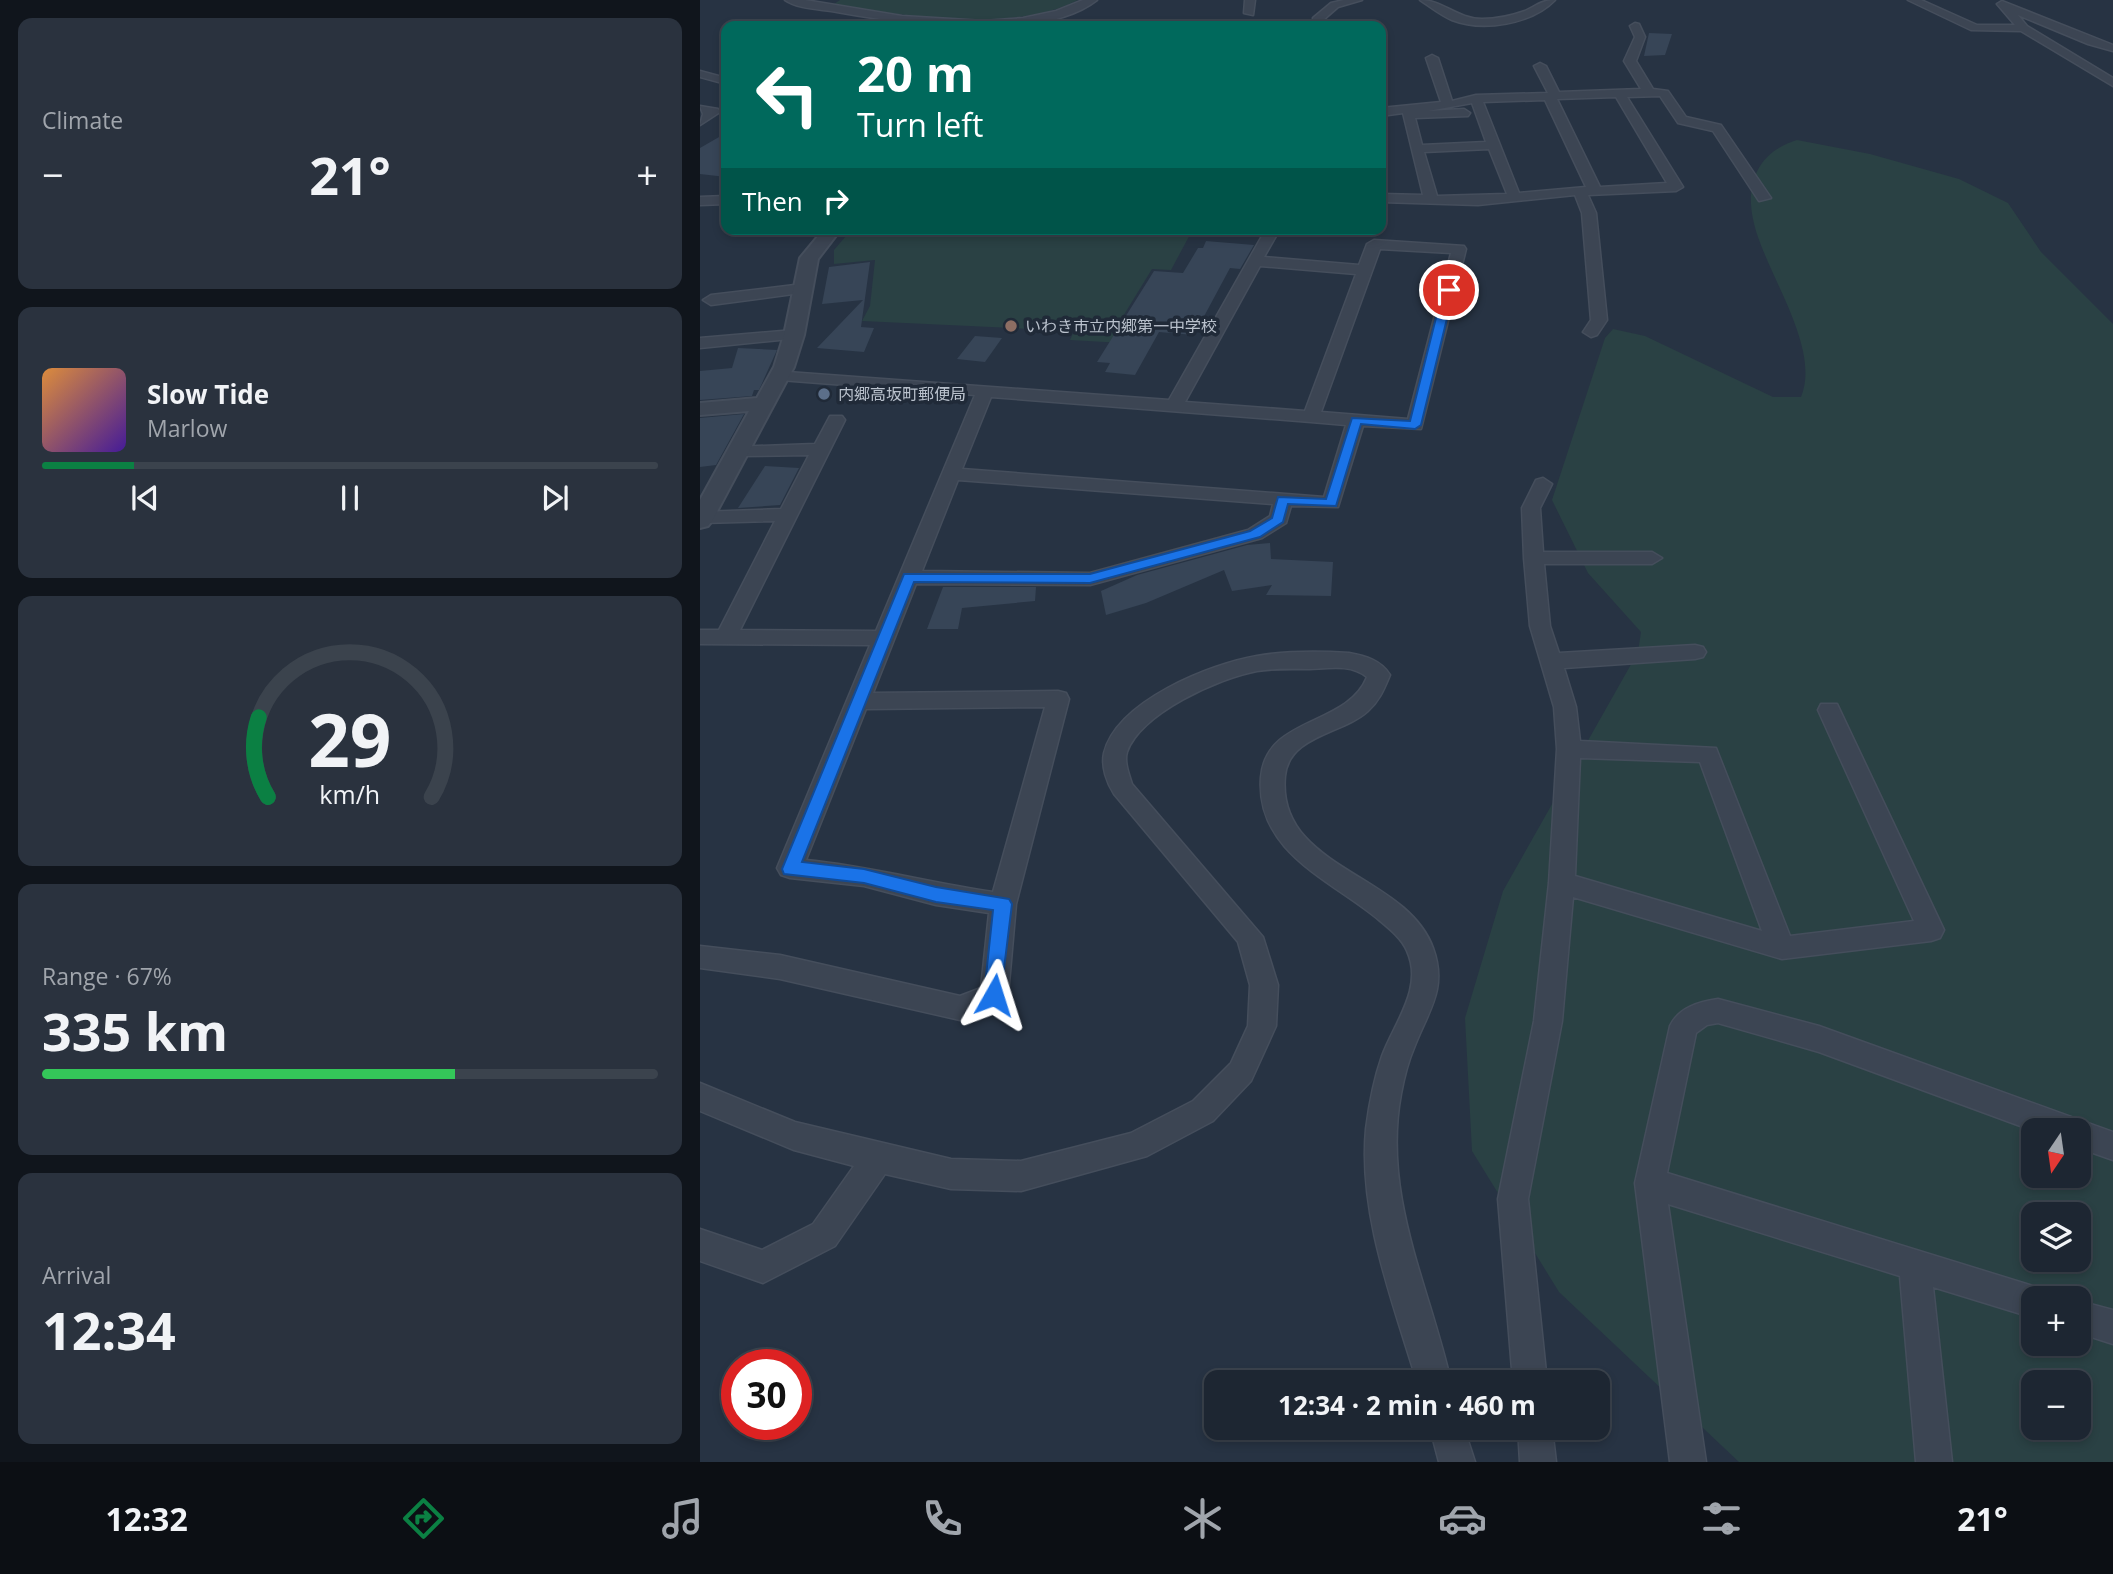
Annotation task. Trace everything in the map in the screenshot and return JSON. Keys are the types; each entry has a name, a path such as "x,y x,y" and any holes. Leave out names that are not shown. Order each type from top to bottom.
{"street":[{"path":"790,0 897,21"},
{"path":"1028,21 1092,0"},
{"path":"1249,13 1250,0"},
{"path":"1317,21 1326,10 1357,0"},
{"path":"1425,0 1437,4 1453,16 1482,21 1524,14 1550,0"},
{"path":"1913,0 1975,28 2022,29"},
{"path":"1994,0 2092,42 2113,48"},
{"path":"2006,5 2022,29 2113,83"},
{"path":"1635,26 1640,37 1630,61 1649,92"},
{"path":"1432,58 1448,105"},
{"path":"1541,66 1588,191 1599,320 1591,332"},
{"path":"702,76 721,80"},
{"path":"1386,198 1478,201 1514,196 1676,187 1619,93"},
{"path":"1386,111 1476,99 1664,93 1682,120 1717,128 1765,198"},
{"path":"1476,99 1514,196"},
{"path":"700,110 714,111 700,121"},
{"path":"1431,200 1408,116 1481,112"},
{"path":"1418,149 1494,145"},
{"path":"700,201 721,200"},
{"path":"701,519 780,375 794,335 809,258 828,235"},
{"path":"1174,406 1270,235"},
{"path":"780,375 1311,417 1356,420 1415,425 1459,249 1374,244 1311,417"},
{"path":"1255,261 1364,270"},
{"path":"711,300 803,289"},
{"path":"700,343 794,335"},
{"path":"985,391 790,869 864,876 936,894 1003,904"},
{"path":"700,409 763,404"},
{"path":"726,637 836,420"},
{"path":"951,474 1331,503 1356,420"},
{"path":"738,451 822,449"},
{"path":"1530,1370 1513,1199 1548,1021 1562,883 1569,749 1565,707 1540,626 1531,508 1543,484"},
{"path":"909,577 1090,579 1255,534 1279,520 1283,500"},
{"path":"701,519 788,515"},
{"path":"1534,558 1652,558"},
{"path":"700,637 884,638"},
{"path":"1550,662 1695,652"},
{"path":"700,1097 794,1136 878,1158 951,1174 1021,1176 1136,1146 1203,1111 1241,1072 1262,1026 1264,985 1250,937 1122,788 1114,766 1117,748 1139,720 1175,695 1220,674 1260,663 1349,659 1370,665 1379,675 1376,691 1357,709 1295,738 1280,755 1273,770 1274,810 1283,830 1303,851 1393,917 1416,939 1426,968 1420,1001 1395,1060 1381,1129 1380,1172 1384,1204 1431,1370"},
{"path":"700,957 780,967 960,1008 994,995 1003,904 1058,699 859,701"},
{"path":"1562,883 1782,948 1931,930 1829,710"},
{"path":"1569,749 1708,754 1782,948"},
{"path":"1688,1462 1650,1183 1684,1026 1701,1014 1718,1011 1819,1039 2037,1118"},
{"path":"2091,1138 2113,1146"},
{"path":"700,1245 763,1268 824,1236 878,1158"},
{"path":"1650,1183 2021,1299"},
{"path":"1914,1266 1934,1462"},
{"path":"2091,1321 2113,1327"},
{"path":"1451,1440 1457,1462"},
{"path":"1536,1440 1538,1462"}],"green space":[{"path":"840,0 1078,0 1022,17 958,19 834,4"},
{"path":"1797,140 1870,154 1959,179 2008,203 2041,252 2113,324 2113,1462 1739,1462 1559,1292 1472,1151 1465,1018 1503,891 1638,652 1641,632 1588,573 1552,500 1605,338 1613,329 1645,336 1773,397 1801,397 1805,377 1804,355 1789,308 1759,239 1751,205 1751,192 1758,169 1773,152"},
{"path":"847,235 1190,235 1171,270 1152,269 1114,331 1146,335 1140,344 1070,340 1074,331 862,321 870,306 875,260 834,264 834,250"}],"building":[{"path":"1649,33 1672,34 1665,55 1644,56"},
{"path":"721,136 721,176 700,174 700,148"},
{"path":"1206,241 1254,245 1240,269 1230,268 1194,335 1159,332 1135,375 1105,372 1110,363 1097,362 1154,271 1183,273 1198,248 1203,248"},
{"path":"870,262 861,327 874,328 864,352 817,348 863,300 822,304 829,267"},
{"path":"975,336 1002,338 985,362 957,359"},
{"path":"738,348 777,350 759,390 754,390 752,396 700,400 700,371 732,368"},
{"path":"744,414 716,465 700,467 700,418"},
{"path":"765,466 799,468 780,505 738,508"},
{"path":"1270,543 1271,559 1333,562 1331,596 1266,595 1272,585 1232,591 1224,570 1146,603 1106,615 1101,591 1137,575 1247,545"},
{"path":"943,587 1036,587 1035,601 962,608 958,629 927,629"}],"place":[{"name":"いわき市立内郷第一中学校","path":"1011,326"},
{"name":"内郷高坂町郵便局","path":"824,394"}],"route":[{"path":"994,995 1003,904 936,894 864,876 790,869 909,577 1090,579 1255,534 1279,520 1283,500 1331,503 1356,420 1415,425 1449,290"}]}
